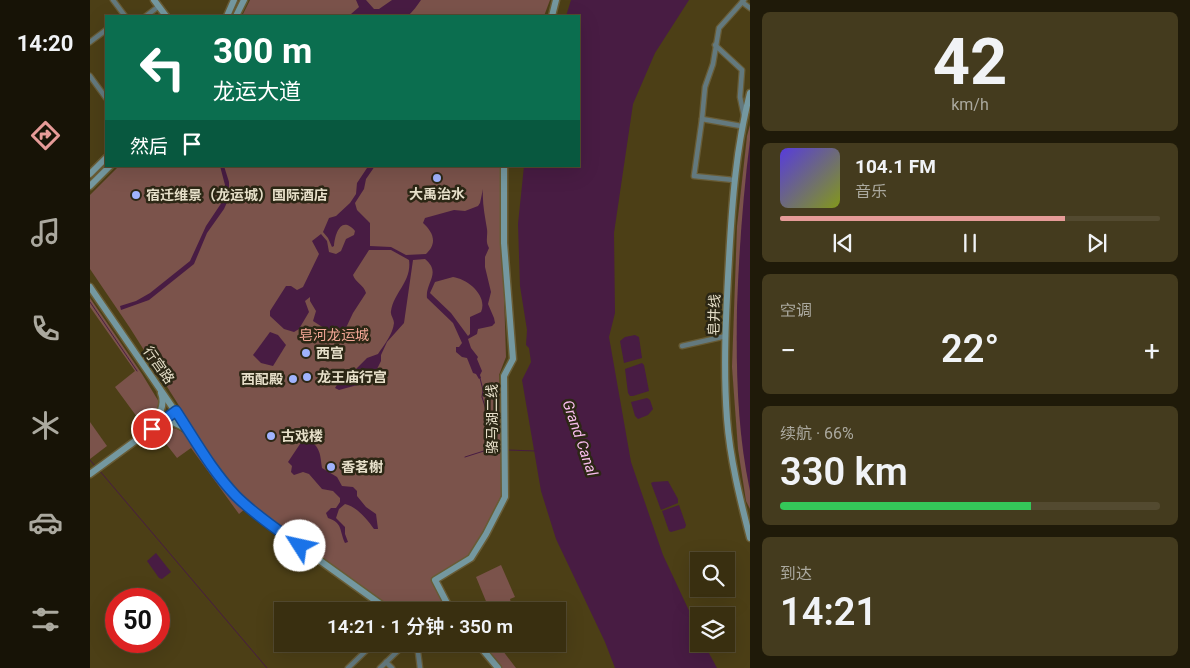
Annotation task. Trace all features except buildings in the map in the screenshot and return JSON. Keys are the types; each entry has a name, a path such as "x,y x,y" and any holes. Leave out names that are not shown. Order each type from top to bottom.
{"street":[{"path":"113,0 124,15"},
{"path":"154,0 165,15"},
{"path":"227,15 234,0"},
{"path":"236,15 244,0"},
{"path":"552,15 556,0"},
{"path":"734,180 694,176 705,87 713,64 719,28 743,1 750,8"},
{"path":"147,15 159,6"},
{"path":"90,42 105,31"},
{"path":"715,45 742,70 740,97 744,116"},
{"path":"90,76 105,97"},
{"name":"皂井线","path":"750,93 741,126 731,214 725,388 727,421 741,503 750,538"},
{"path":"702,119 741,126"},
{"path":"90,174 105,159"},
{"path":"90,186 109,167"},
{"name":"骆马湖二线","path":"447,602 435,580 471,558 505,497 504,376 513,360 504,243 504,167"},
{"name":"行宫路","path":"90,287 224,482 255,513 378,602"},
{"path":"682,346 726,336"},
{"path":"150,430 162,406 163,398 158,385"},
{"path":"95,470 176,411"},
{"path":"150,430 173,422 180,424 191,434"},
{"path":"348,668 365,652"},
{"path":"380,668 397,652"},
{"path":"418,652 420,668"},
{"path":"485,652 498,668"},
{"path":"386,662 392,668"}],"green space":[{"path":"250,0 550,0 544,15 242,15"},
{"path":"750,125 750,509 746,501 738,449 732,367 737,226 747,136"},
{"name":"皂河龙运城","path":"118,167 500,167 506,357 499,375 502,494 472,553 461,563 431,579 444,602 381,602 254,507 231,485 212,458 130,328 90,269 90,195"},
{"path":"90,298 159,402 157,408 140,421 115,387 135,371 90,307"},
{"path":"90,422 107,446 90,459"},
{"path":"172,428 188,437 203,455 222,485 246,508 239,514 191,448 177,458 160,436"},
{"path":"501,565 515,597 510,599 511,602 486,602 476,577"},
{"path":"488,652 504,652 516,668 501,668"}],"water":[{"path":"356,0 366,0 374,9 379,9 392,0 421,0 409,15 350,15 359,7"},
{"name":"Grand Canal","path":"571,0 689,0 655,53 633,104 614,233 615,313 609,337 631,462 663,555 690,613 690,652 708,652 717,668 615,668 605,642 556,539 541,491 522,380 531,362 529,348 526,345 527,330 520,286 518,224 524,167 580,167 580,15 566,15"},
{"path":"750,140 750,491 740,422 737,376 737,307 740,244"},
{"path":"220,167 224,167 229,182 229,198 224,209 207,233 194,264 149,300 121,310 120,306 136,301 150,293 190,261 206,226 224,199 225,185"},
{"path":"366,167 374,167 366,179 364,189 355,203 357,210 370,223 370,246 391,247 406,255 426,254 430,250 433,238 423,223 425,218 454,210 465,211 478,206 483,189 483,204 489,248 485,257 485,267 491,292 488,304 495,323 492,326 478,329 477,334 468,339 471,348 478,357 477,359 482,371 481,378 479,379 473,373 467,358 462,357 456,352 456,347 459,347 462,343 453,323 427,298 433,274 430,264 425,259 413,260 404,323 387,342 377,369 361,384 339,390 335,388 346,370 353,372 367,358 378,354 388,339 394,323 391,312 393,304 408,274 409,260 391,250 369,250 353,275 366,293 344,332 338,337 313,321 316,311 310,301 310,297 305,301 309,312 299,329 294,332 284,329 270,316 270,311 286,286 291,286 297,290 303,287 319,254 312,241 321,234 327,241 329,252 336,254 341,251 346,239 354,235 355,231 350,227 342,226 337,232 334,246 332,247 323,232 329,218 336,216 350,203 356,194 357,183","holes":["453,277 465,281 475,289 482,300 481,312 470,317 470,334 468,336 451,313 430,293 435,282"]},
{"path":"270,332 278,335 286,345 273,366 261,363 253,355"},
{"path":"635,335 639,337 642,358 624,363 620,341 625,337"},
{"path":"642,363 649,391 630,396 625,369"},
{"path":"647,398 650,400 653,409 648,415 638,419 635,416 631,402"},
{"path":"304,438 316,446 321,458 322,468 337,477 342,486 353,487 357,491 357,496 366,507 376,514 378,529 374,529 365,517 345,504 339,509 336,518 345,527 348,542 345,543 340,528 336,522 328,518 326,513 331,508 336,508 340,498 333,491 322,489 309,474 303,472 294,475 291,472 292,466 288,462"},
{"path":"668,481 678,499 678,503 661,510 651,483"},
{"path":"679,505 686,525 685,528 671,532 662,511"},
{"path":"156,553 171,572 162,579 159,578 147,561"}],"waterway":[{"path":"90,302 137,371"},
{"path":"480,378 483,390 482,397 489,419 488,450 501,450"},
{"path":"465,457 487,450"},
{"path":"507,450 536,451"},
{"path":"90,460 96,467"},
{"path":"99,470 267,668"}],"place":[{"name":"大禹治水","path":"437,178"},
{"name":"宿迁维景（龙运城）国际酒店","path":"136,195"},
{"name":"西宫","path":"306,353"},
{"name":"龙王庙行宫","path":"307,377"},
{"name":"西配殿","path":"293,379"},
{"name":"古戏楼","path":"271,436"},
{"name":"香茗榭","path":"331,467"}],"route":[{"path":"152,429 176,411 224,482 236,496 265,521 300,546"}]}
